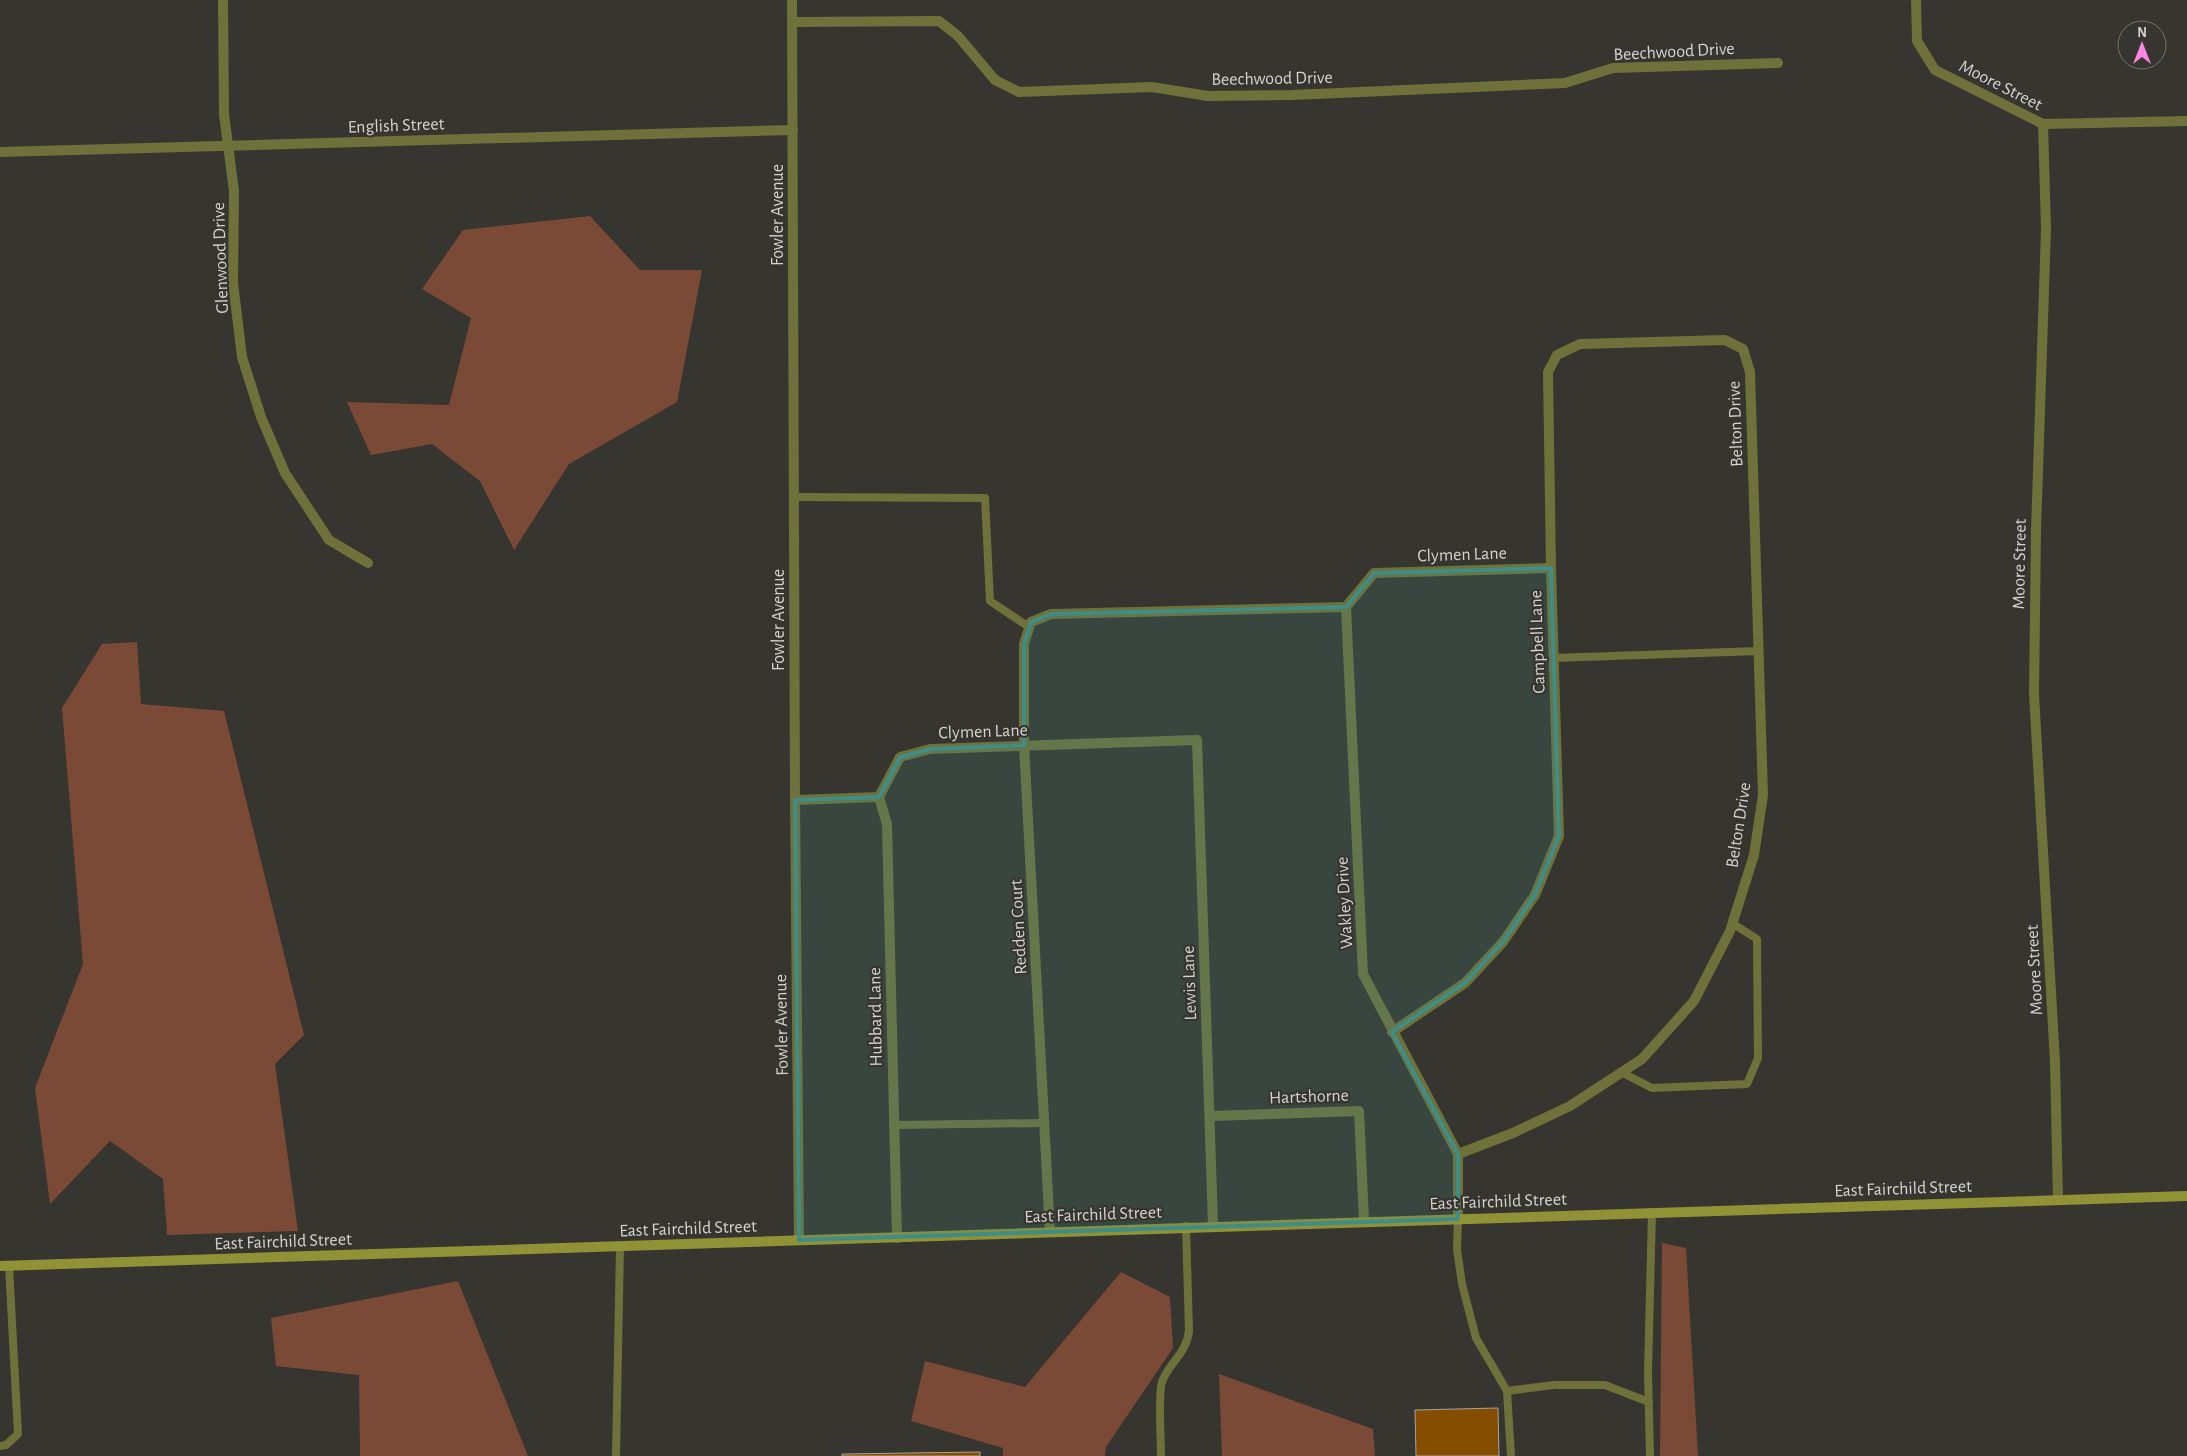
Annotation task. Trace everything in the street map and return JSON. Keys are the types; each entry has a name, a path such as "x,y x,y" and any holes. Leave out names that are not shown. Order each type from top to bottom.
{"street":[{"name":"Glenwood Drive","path":"224,0 224,114 234,191 233,283 242,357 261,417 285,473 329,540 368,563"},
{"name":"Fowler Avenue","path":"792,0 795,800 799,1240"},
{"name":"Moore Street","path":"1916,0 1917,41 1935,70 2043,124 2046,229 2036,531 2034,694 2055,1062 2058,1200"},
{"name":"Beechwood Drive","path":"793,22 938,21 958,36 996,80 1019,92 1152,87 1208,96 1302,95 1565,83 1613,68 1778,63"},
{"path":"2043,124 2187,121"},
{"name":"English Street","path":"0,152 793,130"},
{"name":"Campbell Lane","path":"1392,1032 1465,983 1503,942 1534,895 1559,836 1550,568 1548,372 1557,355 1580,344 1725,340"},
{"name":"Belton Drive","path":"1458,1154 1513,1133 1570,1106 1642,1058 1694,1000 1732,923 1754,855 1763,795 1750,372 1743,349 1725,340"},
{"name":"Clymen Lane","path":"1346,607 1374,573 1550,568"},
{"path":"1030,624 1051,614 1346,607"},
{"name":"Wakley Drive","path":"1346,607 1363,974 1458,1154 1458,1219"},
{"name":"Redden Court","path":"1030,624 1024,644 1024,745 1050,1232"},
{"name":"Clymen Lane","path":"879,797 900,757 930,749 1197,740"},
{"name":"Lewis Lane","path":"1197,740 1213,1225"},
{"path":"795,800 879,797"},
{"name":"Hubbard Lane","path":"879,797 887,824 897,1238"},
{"name":"Hartshorne","path":"1210,1116 1359,1111 1364,1221"},
{"name":"East Fairchild Street","path":"5,1266 897,1238 1213,1225 2187,1196"}],"lane":[{"path":"794,497 985,498 990,601 1030,624"},
{"path":"1553,658 1759,651"},
{"path":"1621,1072 1652,1088 1747,1084 1758,1058 1757,939 1732,923"},
{"path":"893,1125 1045,1123"},
{"path":"1650,1456 1652,1212"},
{"path":"1458,1219 1457,1249 1462,1284 1476,1338 1507,1391 1511,1456"},
{"path":"1161,1456 1161,1383 1168,1370 1188,1344 1186,1226"},
{"path":"616,1456 620,1246"},
{"path":"0,1446 6,1445 18,1434 5,1266"},
{"path":"1507,1391 1554,1384 1605,1384 1649,1402"}],"highlighted area":[{"path":"1551,568 1559,836 1535,895 1503,942 1465,983 1392,1032 1458,1154 1458,1219 799,1240 795,800 879,797 900,757 930,749 1024,745 1024,644 1031,622 1051,614 1346,607 1374,573"}],"shaded area":[{"path":"590,216 640,270 702,270 677,402 569,464 514,550 480,481 432,444 371,455 347,402 449,405 471,318 422,289 463,230"},
{"path":"137,642 141,704 224,711 304,1035 275,1064 298,1231 167,1235 163,1179 110,1141 50,1204 35,1088 83,964 62,708 102,644"},
{"path":"1662,1243 1686,1248 1698,1456 1660,1456"},
{"path":"1121,1272 1170,1297 1173,1348 1106,1447 1105,1456 1003,1456 1003,1448 911,1421 925,1361 1025,1387"},
{"path":"458,1281 528,1456 360,1456 359,1375 276,1366 271,1318"},
{"path":"1219,1374 1373,1429 1375,1456 1222,1456"}],"building":[{"path":"1498,1408 1499,1456 1416,1456 1415,1410"},
{"path":"980,1452 980,1456 842,1456 842,1454"}]}
